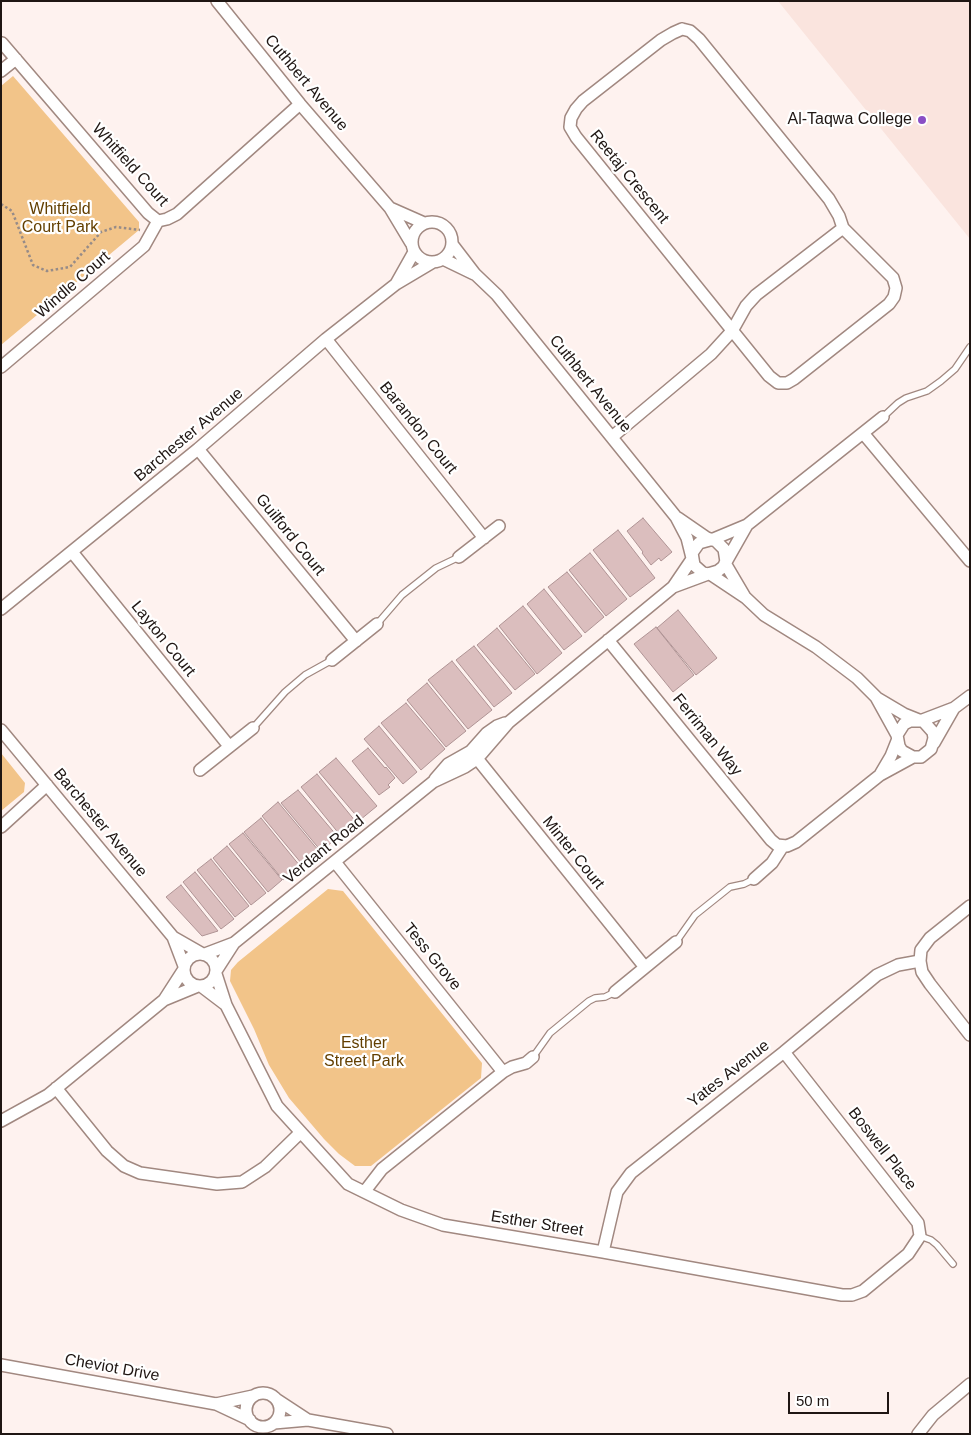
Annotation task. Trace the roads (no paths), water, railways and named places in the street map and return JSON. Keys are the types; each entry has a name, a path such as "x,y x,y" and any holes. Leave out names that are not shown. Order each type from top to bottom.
{"street":[{"name":"Cuthbert Avenue","path":"217,1 300,104 390,208 412,247"},
{"name":"Reetaj Crescent","path":"682,29 690,31 699,39 829,199 839,216 842,228 893,278 896,288 894,297 889,304 794,379 787,383 778,383 774,381 732,331 576,137 570,127 571,118 583,101 661,40 673,32 682,29"},
{"name":"Whitfield Court","path":"2,43 148,212 158,221 177,214 300,104"},
{"path":"1,70 16,59"},
{"name":"Cuthbert Avenue","path":"390,208 424,223"},
{"name":"Windle Court","path":"1,368 144,246 158,221"},
{"path":"424,223 438,223 449,231 452,244 450,250 438,261 425,262 418,258 412,247 414,231 424,223"},
{"path":"612,437 712,354 732,331 746,306 756,295 842,228"},
{"name":"Cuthbert Avenue","path":"452,244 475,274 498,295 676,517 687,538 692,558"},
{"name":"Barchester Avenue","path":"396,284 412,247"},
{"name":"Cuthbert Avenue","path":"438,261 475,274"},
{"name":"Barchester Avenue","path":"1,609 198,449 326,340 396,284 438,261"},
{"name":"Barandon Court","path":"326,340 484,538"},
{"path":"883,417 747,525 699,543 695,547 692,558 698,569 746,598 764,615 836,661 858,678 876,697 898,738 902,751 913,757"},
{"path":"863,433 970,561"},
{"name":"Guilford Court","path":"198,449 356,641"},
{"name":"Cuthbert Avenue","path":"676,517 711,540"},
{"path":"709,574 718,571 726,562 747,525"},
{"path":"459,557 499,526"},
{"path":"711,540 716,541 724,549 726,562 746,598"},
{"name":"Layton Court","path":"72,552 229,746"},
{"name":"Verdant Road","path":"203,954 234,943 433,782 465,767 474,755 509,722 673,587 692,558"},
{"name":"Verdant Road","path":"673,587 709,574"},
{"path":"332,660 377,624"},
{"name":"Ferriman Way","path":"608,640 771,840 783,846"},
{"path":"880,775 891,756 904,724 910,721 919,721 954,708 970,696"},
{"path":"876,697 929,726 932,732 933,744"},
{"path":"754,879 772,862 783,846 796,842 880,775 913,757 926,754 954,708"},
{"path":"200,770 253,728"},
{"name":"Barchester Avenue","path":"1,730 150,907 173,937 184,968"},
{"name":"Minter Court","path":"474,755 644,966"},
{"path":"1,827 46,785"},
{"name":"Tess Grove","path":"335,862 503,1072"},
{"path":"970,906 930,938 921,950 920,961 922,972 930,984 970,1035"},
{"name":"Barchester Avenue","path":"173,937 203,954"},
{"path":"615,992 644,966 676,942"},
{"name":"Verdant Road","path":"216,972 234,943"},
{"path":"1,1121 48,1095 164,1000 210,982 216,972 213,961 203,954 190,957 164,1000"},
{"name":"Yates Avenue","path":"603,1252 617,1192 631,1173 784,1052 877,974 898,965 920,961"},
{"path":"184,968 188,980 200,986"},
{"name":"Esther Street","path":"216,972 226,1005 277,1106 348,1184 401,1210 443,1225 832,1294 852,1295 863,1291 908,1254 920,1236"},
{"name":"Esther Street","path":"200,986 226,1005"},
{"name":"Boswell Place","path":"784,1052 911,1213 918,1223 920,1236"},
{"path":"365,1191 382,1168 503,1072 526,1063 533,1057"},
{"path":"56,1088 107,1151 124,1166 140,1173 217,1184 242,1182 265,1167 300,1133"},
{"name":"Cheviot Drive","path":"1,1365 216,1404 250,1420"},
{"path":"918,1434 933,1415 970,1384"},
{"path":"254,1434 246,1408 253,1396 265,1393 308,1420"},
{"name":"Cheviot Drive","path":"216,1404 253,1396"},
{"path":"265,1434 279,1415 280,1409 274,1397"},
{"path":"250,1420 260,1426 308,1420 386,1434"}],"lane":[{"path":"883,417 906,398 927,391 941,381 955,369 970,347"},
{"path":"377,624 402,596 416,584 436,568 459,557"},
{"path":"253,728 284,692 305,674 332,660"},
{"path":"676,942 695,915 708,904 730,887 744,884 754,879"},
{"path":"533,1057 550,1033 570,1016 589,1001 595,998 606,997 615,992"},
{"path":"920,1236 931,1240 937,1245 953,1264"}],"place":[{"name":"Al-Taqwa College","path":"922,120"}],"park label":[{"name":"Whitfield Court Park","path":"60,219"},
{"name":"Esther Street Park","path":"364,1053"}]}
